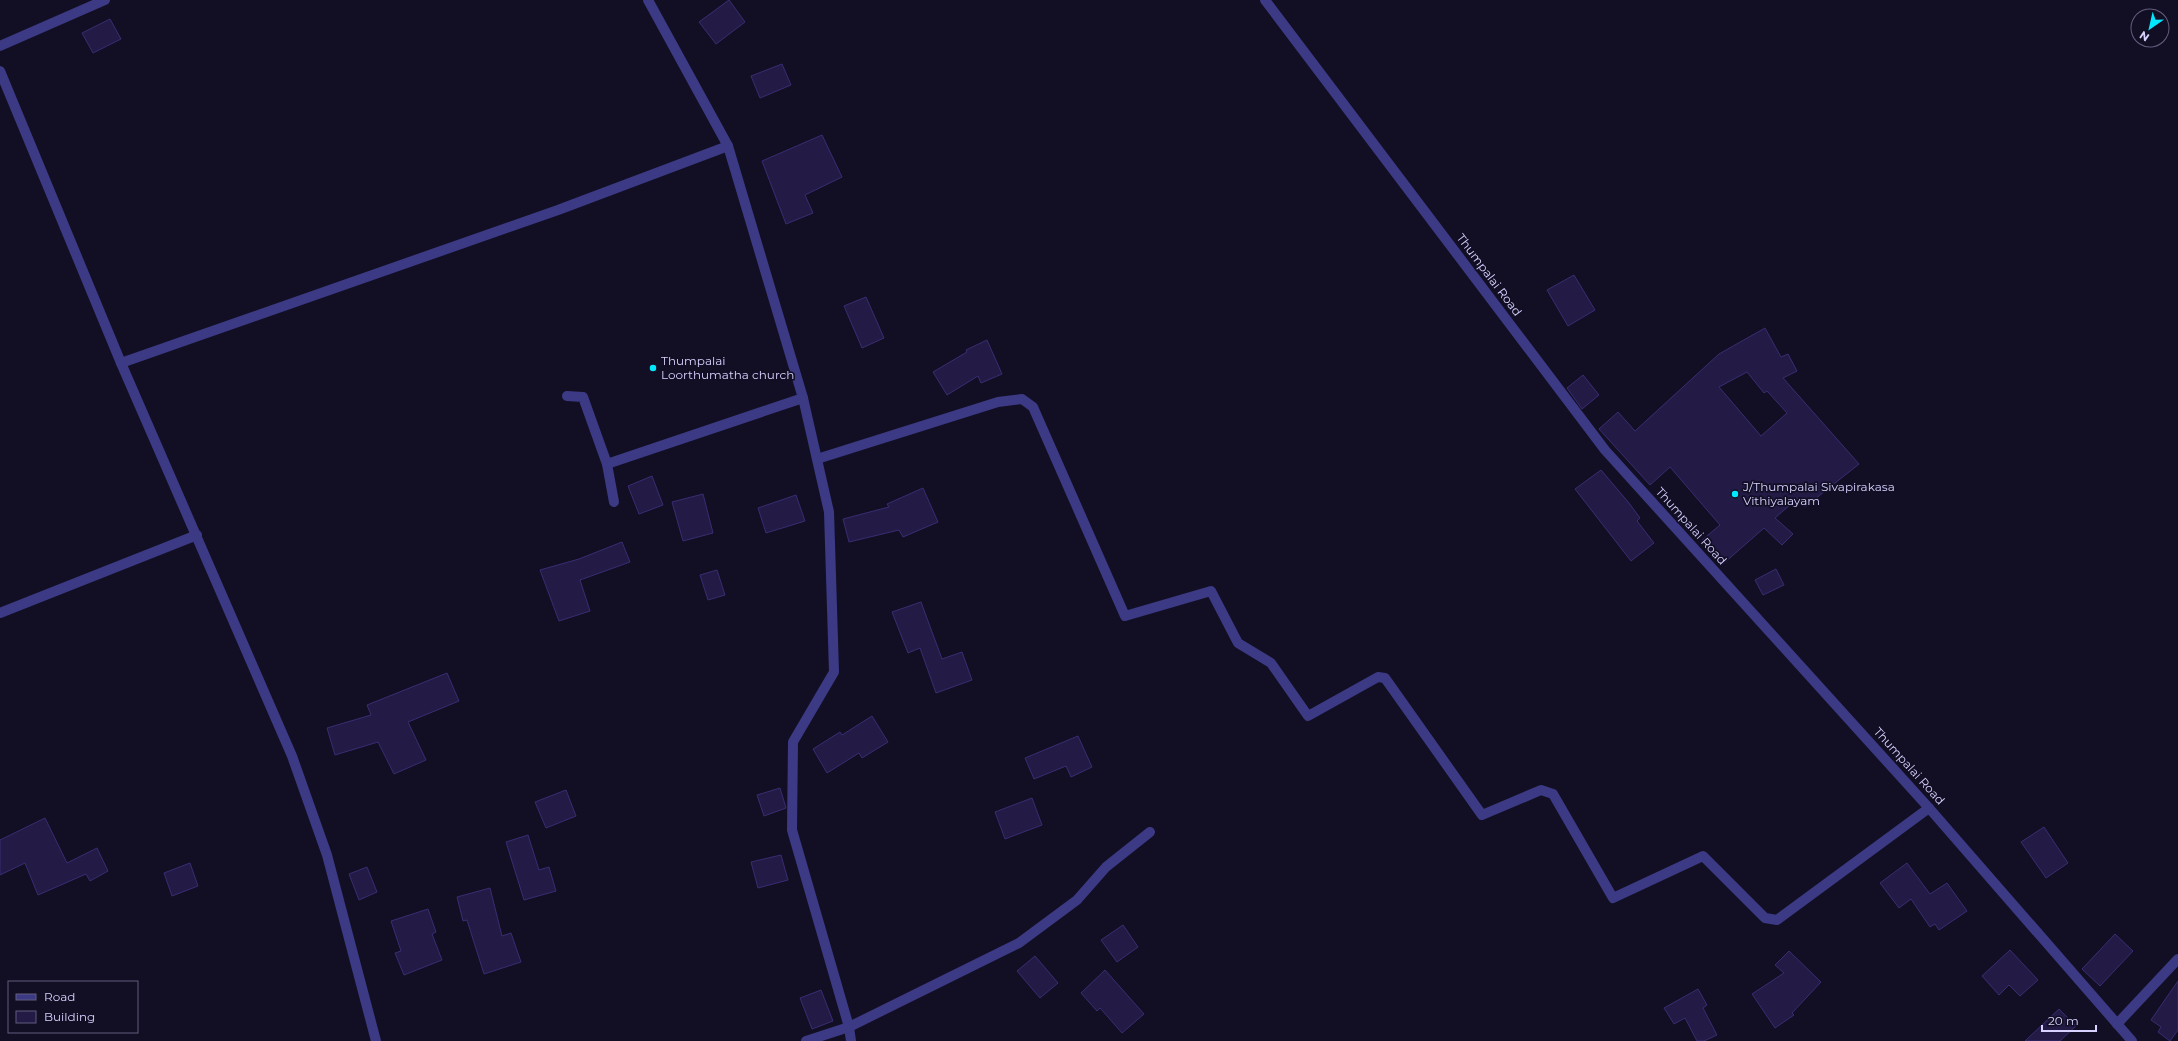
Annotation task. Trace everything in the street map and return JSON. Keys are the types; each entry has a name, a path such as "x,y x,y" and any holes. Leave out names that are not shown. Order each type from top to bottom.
{"street":[{"path":"0,46 105,0"},
{"path":"648,0 728,146 803,398 829,512 834,672 793,742 792,830 849,1027 851,1041"},
{"name":"Thumpalai Road","path":"1265,0 1605,450 1929,808 2132,1041"},
{"path":"0,71 121,363 292,756 327,855 376,1041"},
{"path":"121,363 558,210 728,146"},
{"path":"567,396 583,397 607,464 614,502"},
{"path":"607,464 803,398"},
{"path":"817,459 998,402 1022,399 1033,407 1125,616 1211,591 1238,643 1271,663 1308,716 1378,677 1385,678 1482,815 1541,790 1553,794 1613,898 1703,856 1765,918 1777,920 1929,808"},
{"path":"0,613 196,535"},
{"path":"806,1041 849,1027 1019,943 1077,900 1106,867 1150,832"},
{"path":"2117,1024 2178,959"}],"building":[{"path":"729,0 745,22 716,44 699,22"},
{"path":"110,19 121,39 93,53 82,33"},
{"path":"782,64 791,85 760,98 751,76"},
{"path":"822,135 842,177 805,195 813,213 786,224 762,161"},
{"path":"1574,275 1595,310 1568,326 1547,290"},
{"path":"866,297 884,338 862,348 844,306"},
{"path":"1765,328 1781,357 1788,354 1797,371 1783,378 1859,464 1805,507 1798,498 1775,518 1793,534 1782,545 1764,528 1723,564 1702,540 1720,525 1670,467 1650,485 1599,429 1618,412 1635,431 1719,354","holes":["1747,372 1764,393 1767,391 1787,413 1761,436 1719,387"]},
{"path":"987,340 1002,374 981,383 978,376 947,395 933,372 967,352 966,350"},
{"path":"1583,375 1599,395 1582,409 1567,388"},
{"path":"1601,470 1640,518 1637,521 1654,543 1631,561 1575,489"},
{"path":"652,476 663,505 639,514 628,486"},
{"path":"923,488 938,522 903,537 899,530 849,542 843,519 889,507 887,504"},
{"path":"703,494 713,533 683,541 672,502"},
{"path":"796,495 805,521 766,533 758,508"},
{"path":"622,542 630,562 580,580 590,611 559,621 540,570 579,559"},
{"path":"1776,569 1784,585 1763,595 1755,580"},
{"path":"717,570 725,595 708,600 700,575"},
{"path":"921,602 942,659 962,652 972,680 936,693 920,648 908,653 892,612"},
{"path":"447,673 459,701 408,722 426,760 394,774 378,742 335,755 327,728 371,715 367,705"},
{"path":"872,716 888,742 862,758 859,753 827,773 813,749 840,732 842,735"},
{"path":"1078,736 1092,767 1071,777 1066,766 1034,779 1025,758"},
{"path":"780,788 786,808 764,816 757,795"},
{"path":"566,790 576,816 546,828 535,802"},
{"path":"1032,798 1042,825 1005,839 995,812"},
{"path":"45,818 67,863 97,848 108,871 90,881 86,874 38,895 25,863 0,875 0,840"},
{"path":"2044,827 2068,863 2046,878 2021,842"},
{"path":"528,835 539,870 549,867 556,891 524,900 506,842"},
{"path":"781,855 788,880 758,888 751,862"},
{"path":"190,863 198,886 172,896 164,873"},
{"path":"1907,863 1930,894 1947,883 1967,911 1939,930 1935,924 1930,927 1911,899 1899,908 1880,883"},
{"path":"367,867 377,892 359,900 349,874"},
{"path":"490,888 502,936 511,933 521,962 484,974 467,920 463,921 457,897"},
{"path":"428,909 436,932 432,934 442,960 404,975 395,953 401,951 391,921"},
{"path":"1123,925 1138,947 1117,962 1101,940"},
{"path":"2115,934 2133,951 2100,986 2082,969"},
{"path":"2010,950 2038,980 2020,996 2009,985 1999,995 1982,976"},
{"path":"1789,951 1821,982 1792,1013 1794,1015 1775,1028 1752,994 1784,973 1775,965"},
{"path":"1035,956 1058,983 1040,998 1017,971"},
{"path":"1105,970 1144,1014 1122,1033 1100,1008 1097,1011 1081,993"},
{"path":"2178,981 2178,1030 2170,1041 2158,1032 2161,1027 2151,1020"},
{"path":"1698,989 1707,1005 1703,1008 1717,1035 1704,1041 1697,1041 1685,1018 1674,1024 1664,1008"},
{"path":"821,990 833,1021 812,1029 800,998"},
{"path":"2059,1009 2076,1026 2060,1041 2025,1041"}],"place":[{"name":"Thumpalai Loorthumatha church","path":"653,368"},
{"name":"J/Thumpalai Sivapirakasa Vithiyalayam","path":"1735,494"}]}
